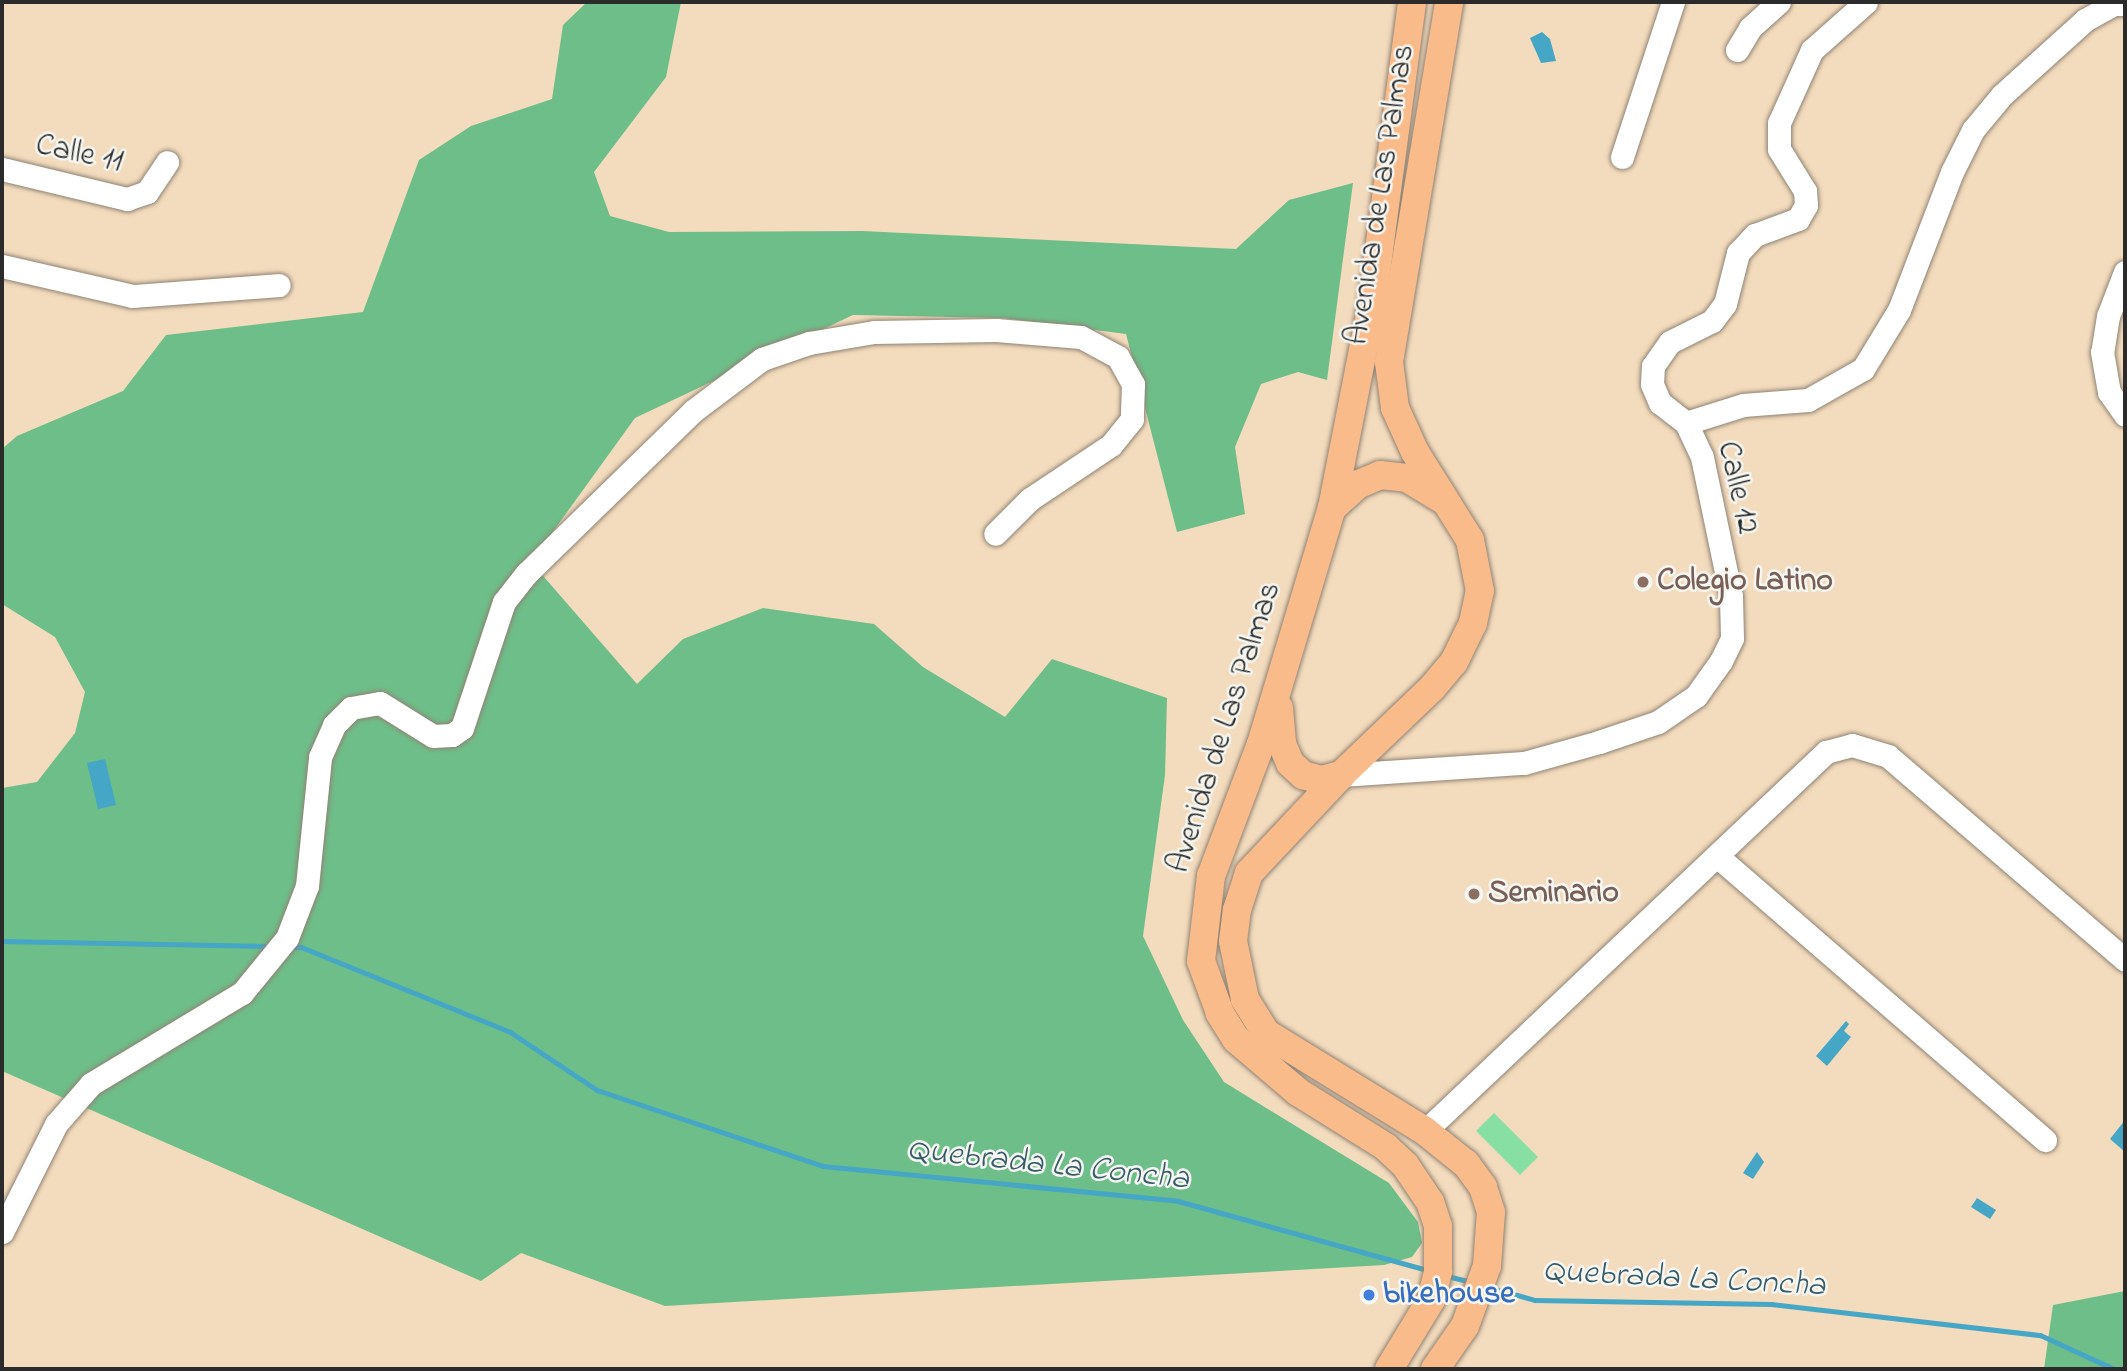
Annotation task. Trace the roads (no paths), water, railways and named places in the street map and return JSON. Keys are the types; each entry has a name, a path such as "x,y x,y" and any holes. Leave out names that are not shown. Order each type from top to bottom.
{"main road":[{"name":"Avenida de Las Palmas","path":"1389,1369 1431,1300 1441,1251 1438,1226 1430,1202 1405,1165 1386,1147 1298,1092 1236,1039 1220,1013 1201,961 1212,876 1277,694 1332,508 1371,310 1412,2"},
{"name":"Avenida de Las Palmas","path":"1435,1369 1478,1298 1487,1266 1491,1212 1483,1187 1466,1164 1425,1131 1361,1096 1266,1033 1238,976 1234,941 1237,910 1249,873 1341,775 1432,688 1465,644 1480,591 1470,540 1456,511 1415,452 1400,419 1390,385 1389,362 1450,2"},
{"path":"1332,508 1359,484 1380,475 1419,484 1456,511"},
{"path":"1277,694 1282,744 1290,763 1303,775 1321,780 1341,775"}],"street":[{"path":"1622,157 1673,2"},
{"path":"1737,50 1750,28 1779,2"},
{"name":"Calle 12","path":"1341,775 1524,763 1658,722 1696,696 1721,662 1732,638 1731,596 1702,457 1686,423 1660,402 1652,384 1653,366 1670,342 1713,321 1725,304 1738,253 1755,235 1798,219 1806,205 1805,191 1779,149 1779,122 1812,50 1866,2"},
{"path":"1686,423 1743,405 1808,400 1863,369 1899,310 1952,172 1973,130 2002,95 2085,20 2114,4 2125,4"},
{"name":"Calle 11","path":"2,169 127,199 147,192 167,162"},
{"path":"2,266 133,296 279,285"},
{"path":"2125,272 2108,316 2102,352 2109,392 2125,415"},
{"path":"2,1233 56,1124 91,1084 242,993 287,938 307,886 320,757 334,725 351,708 380,703 433,736 453,735 462,728 474,703 504,602 527,573 693,411 762,359 809,343 874,332 996,330 1081,337 1118,357 1133,384 1132,419 1111,445 1030,499 995,534"},
{"path":"1425,1131 1826,752 1852,745 1888,756 2125,960"},
{"path":"1717,856 2045,1140"}],"water":[{"path":"1542,32 1550,39 1556,61 1541,63 1530,38"},
{"path":"105,759 116,805 98,809 87,763"},
{"path":"1846,1021 1849,1024 1844,1031 1851,1037 1827,1066 1816,1056"},
{"path":"2125,1120 2125,1152 2110,1139"},
{"path":"1757,1152 1764,1162 1753,1179 1743,1173"},
{"path":"1977,1198 1996,1210 1990,1219 1971,1207"}],"waterway":[{"name":"Quebrada La Concha","path":"2,941 271,946"},
{"name":"Quebrada La Concha","path":"288,947 301,947 510,1032 597,1090 823,1166 1178,1201 1431,1271"},
{"name":"Quebrada La Concha","path":"1447,1276 1471,1282"},
{"name":"Quebrada La Concha","path":"1488,1287 1535,1300 1771,1304 2040,1335 2114,1369"}],"place":[{"name":"Colegio Latino","path":"1643,582"},
{"name":"Seminario","path":"1474,894"},
{"name":"bikehouse","path":"1369,1295"}]}
